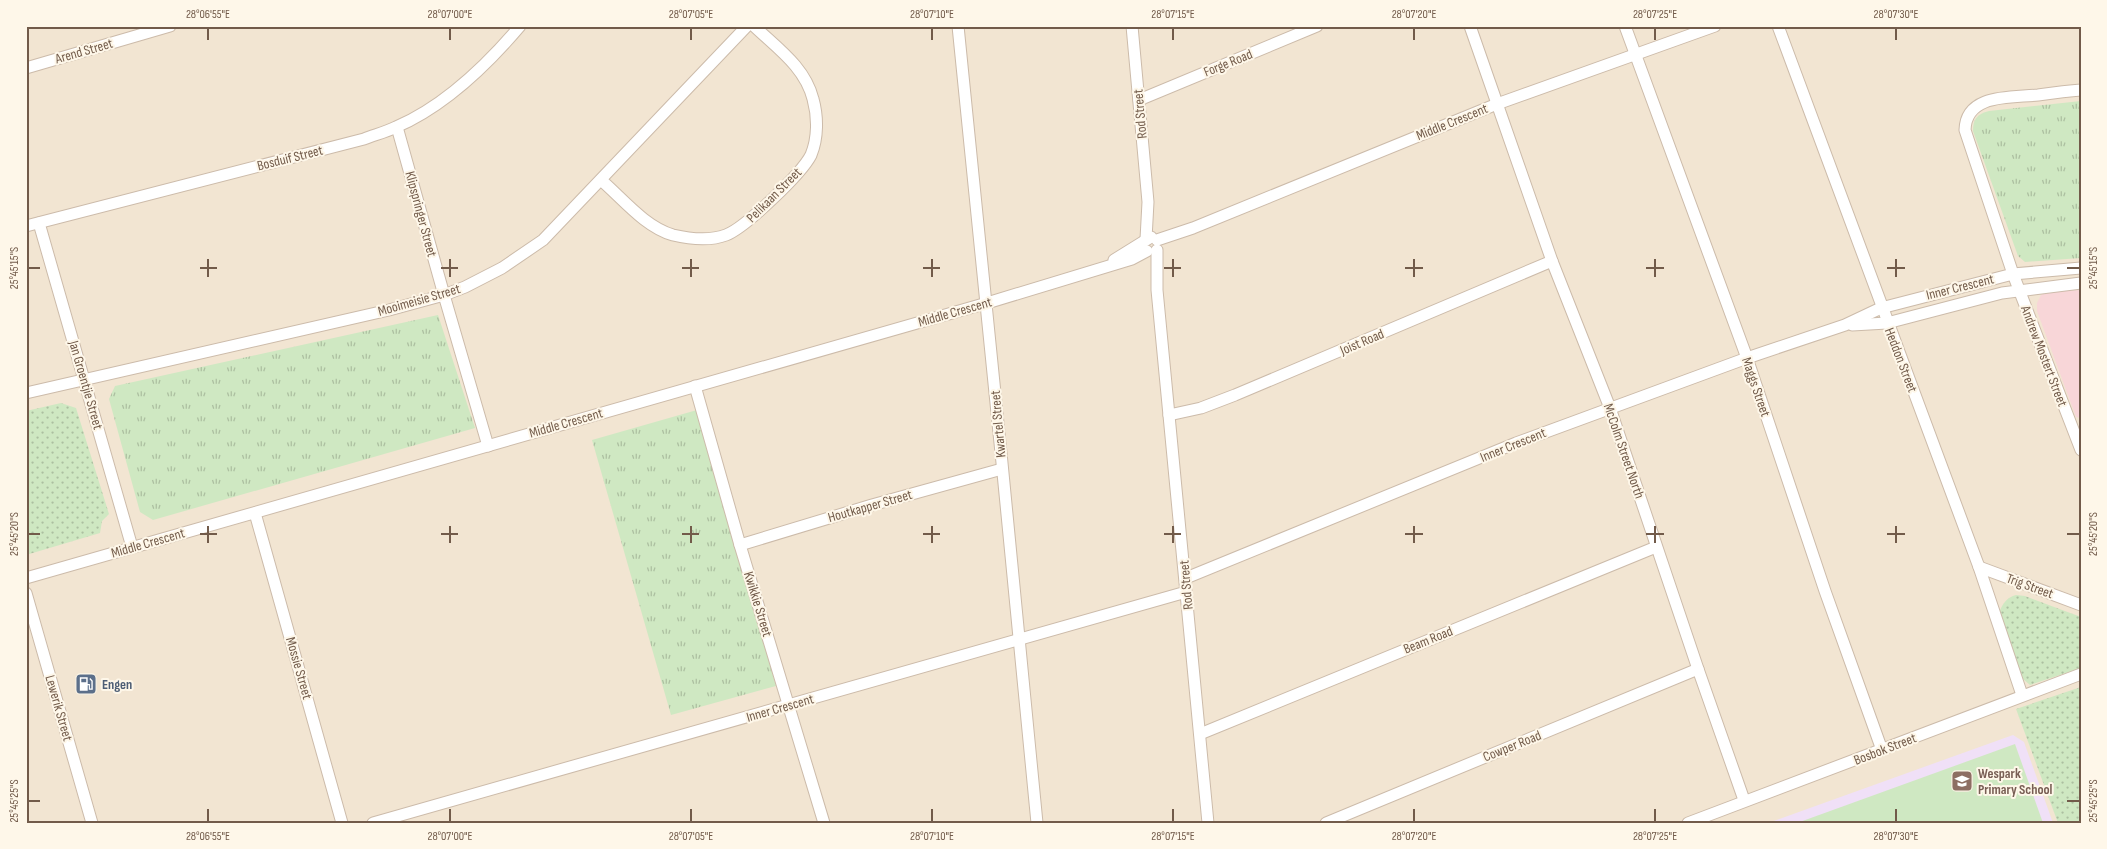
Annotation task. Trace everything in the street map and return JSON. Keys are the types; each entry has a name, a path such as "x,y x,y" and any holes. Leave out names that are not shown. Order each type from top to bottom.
{"street":[{"name":"Arend Street","path":"26,68 170,26"},
{"name":"Bosduif Street","path":"26,226 364,139 397,127 431,107 461,85 485,65 520,26"},
{"name":"Mooimeisie Street","path":"26,393 380,312 444,295 465,287 502,268 536,245 560,224 747,26"},
{"name":"Pelikaan Street","path":"602,180 658,229 673,235 702,238 725,235 742,227 802,168 811,154 816,137 816,109 811,92 797,67 754,26"},
{"name":"Kwartel Street","path":"958,26 987,303 1037,823"},
{"name":"Rod Street","path":"1132,26 1148,202 1154,224 1152,245 1186,578 1208,823"},
{"name":"Forge Road","path":"1139,100 1317,26"},
{"name":"McColm Street North","path":"1470,26 1552,261 1610,408 1744,800"},
{"name":"Maggs Street","path":"1625,26 1747,358 1825,591 1882,750"},
{"name":"Middle Crescent","path":"26,578 987,303 1104,267 1152,245 1497,104 1715,26"},
{"name":"Heddon Street","path":"1782,29 1881,308 1978,567 2022,695"},
{"path":"2013,274 1965,130 1967,117 1977,106 1992,99 2081,90"},
{"name":"Klipspringer Street","path":"397,127 488,446"},
{"name":"Jan Groentjie Street","path":"39,223 132,548"},
{"name":"Joist Road","path":"1169,415 1201,408 1235,396 1552,261"},
{"name":"Inner Crescent","path":"1186,578 1516,443 1747,358 1845,325 1881,308 2013,274 2081,268"},
{"name":"Andrew Mostert Street","path":"2013,274 2076,442 2081,450"},
{"name":"Inner Crescent","path":"1845,325 1887,323 1972,300 2019,290 2081,283"},
{"name":"Kwikkie Street","path":"695,386 740,545 824,823"},
{"name":"Houtkapper Street","path":"740,545 872,504 1002,469"},
{"name":"Mossie Street","path":"255,513 342,823"},
{"name":"Beam Road","path":"1200,734 1656,547"},
{"name":"Trig Street","path":"1978,567 2081,605"},
{"name":"Lewerik Street","path":"26,592 92,823"},
{"name":"Inner Crescent","path":"373,823 1186,592"},
{"name":"Cowper Road","path":"1326,823 1698,669"},
{"name":"Bosbok Street","path":"1688,823 1744,800 2081,674"}],"shaded area":[{"path":"26,26 2081,26 2081,823 26,823"},
{"path":"2081,290 2081,418 2076,417 2037,311 2037,303 2041,295 2048,292"},
{"name":"Wespark Primary School","path":"2013,735 2024,742 2053,823 1768,823"}],"green space":[{"path":"2081,101 2081,258 2025,262 2018,256 1973,131 1974,123 1979,115 1989,111"},
{"path":"438,315 475,428 153,520 140,512 109,399 115,386"},
{"path":"61,403 76,408 109,514 102,521 100,533 26,555 26,411"},
{"path":"697,410 776,686 671,715 592,440"},
{"path":"2016,595 2025,596 2081,617 2081,668 2030,685 2023,679 1999,613 2005,601"},
{"path":"2081,687 2081,823 2058,823 2016,709"},
{"name":"Wespark Primary School","path":"2015,744 2043,823 1797,823"}],"place":[{"name":"Engen","path":"86,684"},
{"name":"Wespark Primary School","path":"1962,781"}]}
